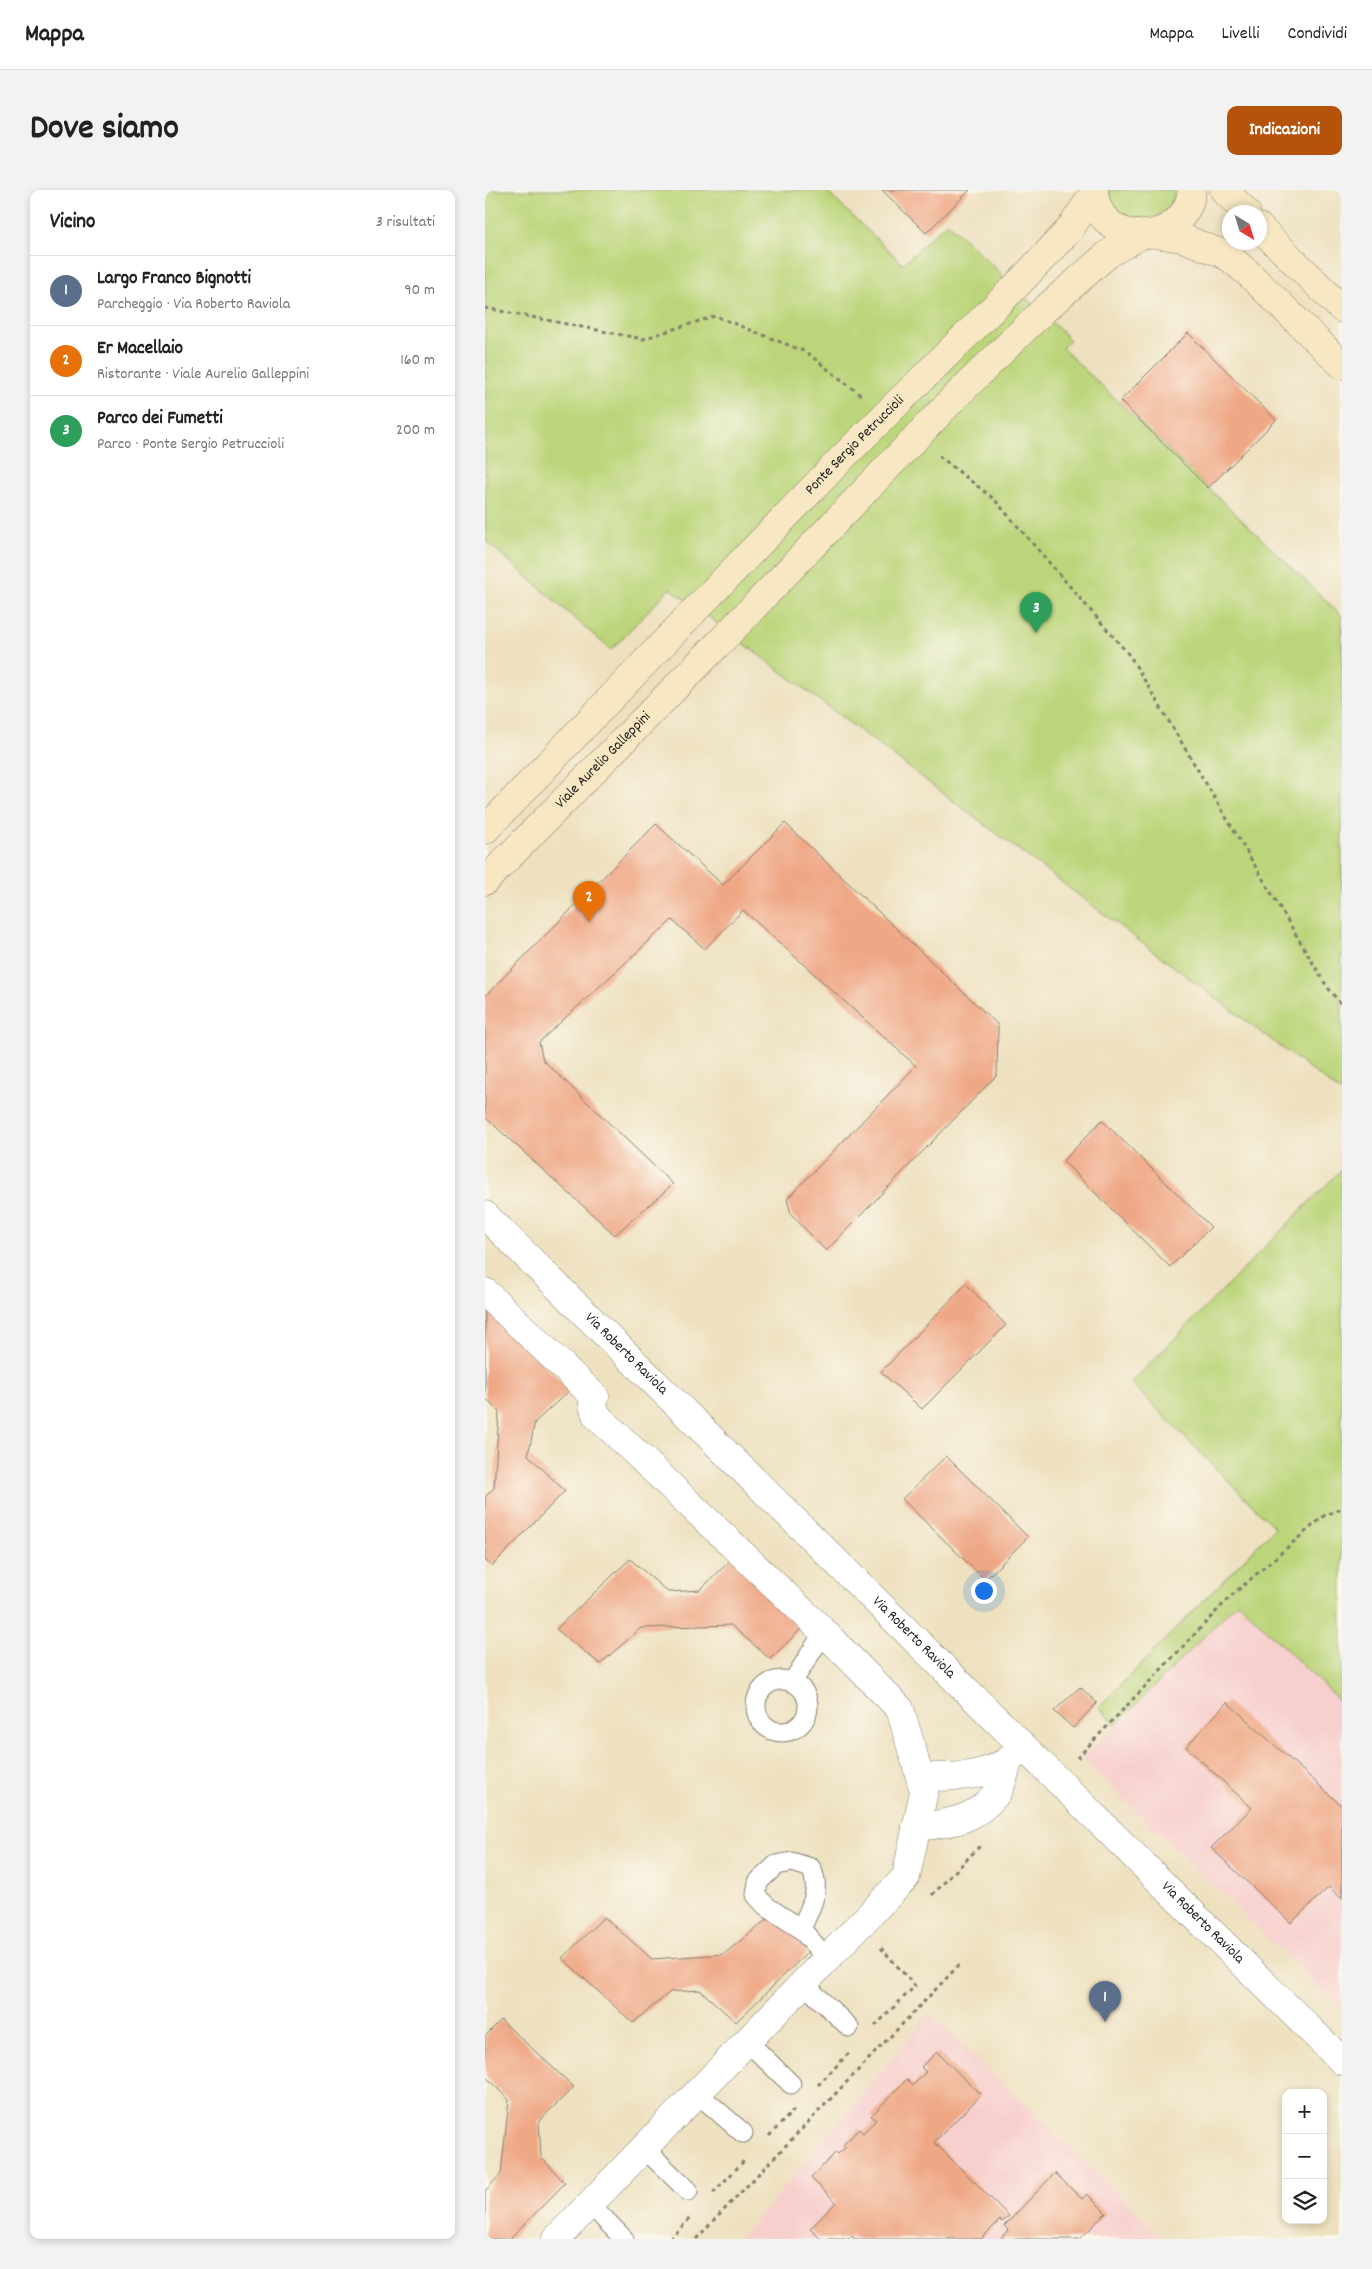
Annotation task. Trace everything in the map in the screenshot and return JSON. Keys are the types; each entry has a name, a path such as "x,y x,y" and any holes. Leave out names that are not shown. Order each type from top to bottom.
{"street":[{"path":"1147,235 1178,221 1187,210 1192,190"},
{"path":"1224,190 1239,205"},
{"path":"1094,191 1099,209 1110,223 1124,232 1182,238 1221,252 1231,259 1249,274 1342,365"},
{"name":"Ponte Sergio Petruccioli","path":"485,830 849,451 1019,283 1070,229 1094,191"},
{"name":"Viale Aurelio Galleppini","path":"485,881 722,640 953,400 1045,309 1107,254 1147,235"},
{"path":"1267,235 1342,309"},
{"name":"Via Roberto Raviola","path":"485,1215 879,1602 1015,1755 1056,1780 1342,2061"},
{"path":"485,1292 595,1397 593,1405 596,1415 824,1632 899,1709 924,1790 906,1877 556,2239"},
{"path":"921,1776 954,1778 980,1773 1015,1755"},
{"path":"916,1827 943,1824 973,1816 998,1791 1015,1755"}],"lane":[{"path":"793,1681 824,1632"},
{"path":"801,1929 827,1959"},
{"path":"803,1983 849,2027"},
{"path":"747,2041 791,2084"},
{"path":"697,2093 743,2133"},
{"path":"644,2148 688,2191"},
{"path":"590,2204 624,2239"}],"path":[{"path":"485,308 643,338 715,316 806,352 869,401"},
{"path":"931,450 994,499 1130,656 1326,985 1342,1006"},
{"path":"1056,1780 1231,1596 1325,1515 1342,1509"},
{"path":"696,2239 961,1964"}],"shaded area":[{"path":"1238,1602 1342,1704 1342,2010 1082,1759"},
{"path":"929,2013 1165,2239 737,2239 769,2206"}],"green space":[{"path":"485,190 825,190 903,264 947,222 1070,340 1062,348 1342,616 1342,1093 670,588 611,650 485,540"},
{"path":"1109,190 1175,190 1171,203 1163,212 1153,217 1142,219 1131,217 1121,212 1114,203"},
{"path":"1342,1169 1342,1704 1238,1602 1116,1725 1099,1707 1275,1528 1131,1383"}],"building":[{"path":"882,190 970,190 926,233"},
{"path":"1188,333 1276,420 1208,488 1120,401"},
{"path":"785,823 998,1025 997,1075 826,1251 791,1214 787,1199 916,1066 743,910 705,949 672,920 539,1042 543,1060 673,1184 615,1235 485,1117 485,996 656,824 723,885"},
{"path":"1102,1120 1211,1227 1170,1267 1063,1161"},
{"path":"966,1284 1006,1325 922,1409 881,1372"},
{"path":"485,1308 570,1390 535,1422 528,1455 565,1491 492,1566 485,1560 485,1497 494,1488 499,1412 485,1398"},
{"path":"946,1456 1028,1537 985,1580 902,1499"},
{"path":"734,1557 805,1625 770,1659 731,1625 641,1628 600,1664 556,1629 630,1559 668,1592 700,1590"},
{"path":"1080,1687 1097,1703 1073,1728 1054,1711"},
{"path":"1227,1702 1342,1806 1342,1899 1329,1887 1291,1923 1211,1848 1252,1808 1186,1747"},
{"path":"771,1916 810,1950 736,2022 700,1990 670,1992 633,2023 562,1958 604,1917 652,1959 724,1954"},
{"path":"501,2020 574,2087 539,2121 541,2157 565,2183 510,2239 485,2239 485,2191 501,2174 509,2100 485,2076 485,2036"},
{"path":"937,2052 981,2095 934,2142 1009,2216 1002,2222 1000,2220 981,2239 854,2239 852,2235 849,2239 821,2239 810,2229 836,2202 811,2178 836,2152 838,2154 846,2147 843,2145 859,2129 863,2133 876,2120 871,2116 907,2079 913,2085 926,2072 921,2067"},
{"path":"1055,2173 1082,2199 1087,2194 1106,2213 1080,2239 1000,2239 1008,2230 1004,2226"}],"place":[{"name":"Parco dei Fumetti","path":"1036,633"},
{"name":"Er Macellaio","path":"589,922"},
{"name":"Largo Franco Bignotti","path":"1105,2022"}]}
